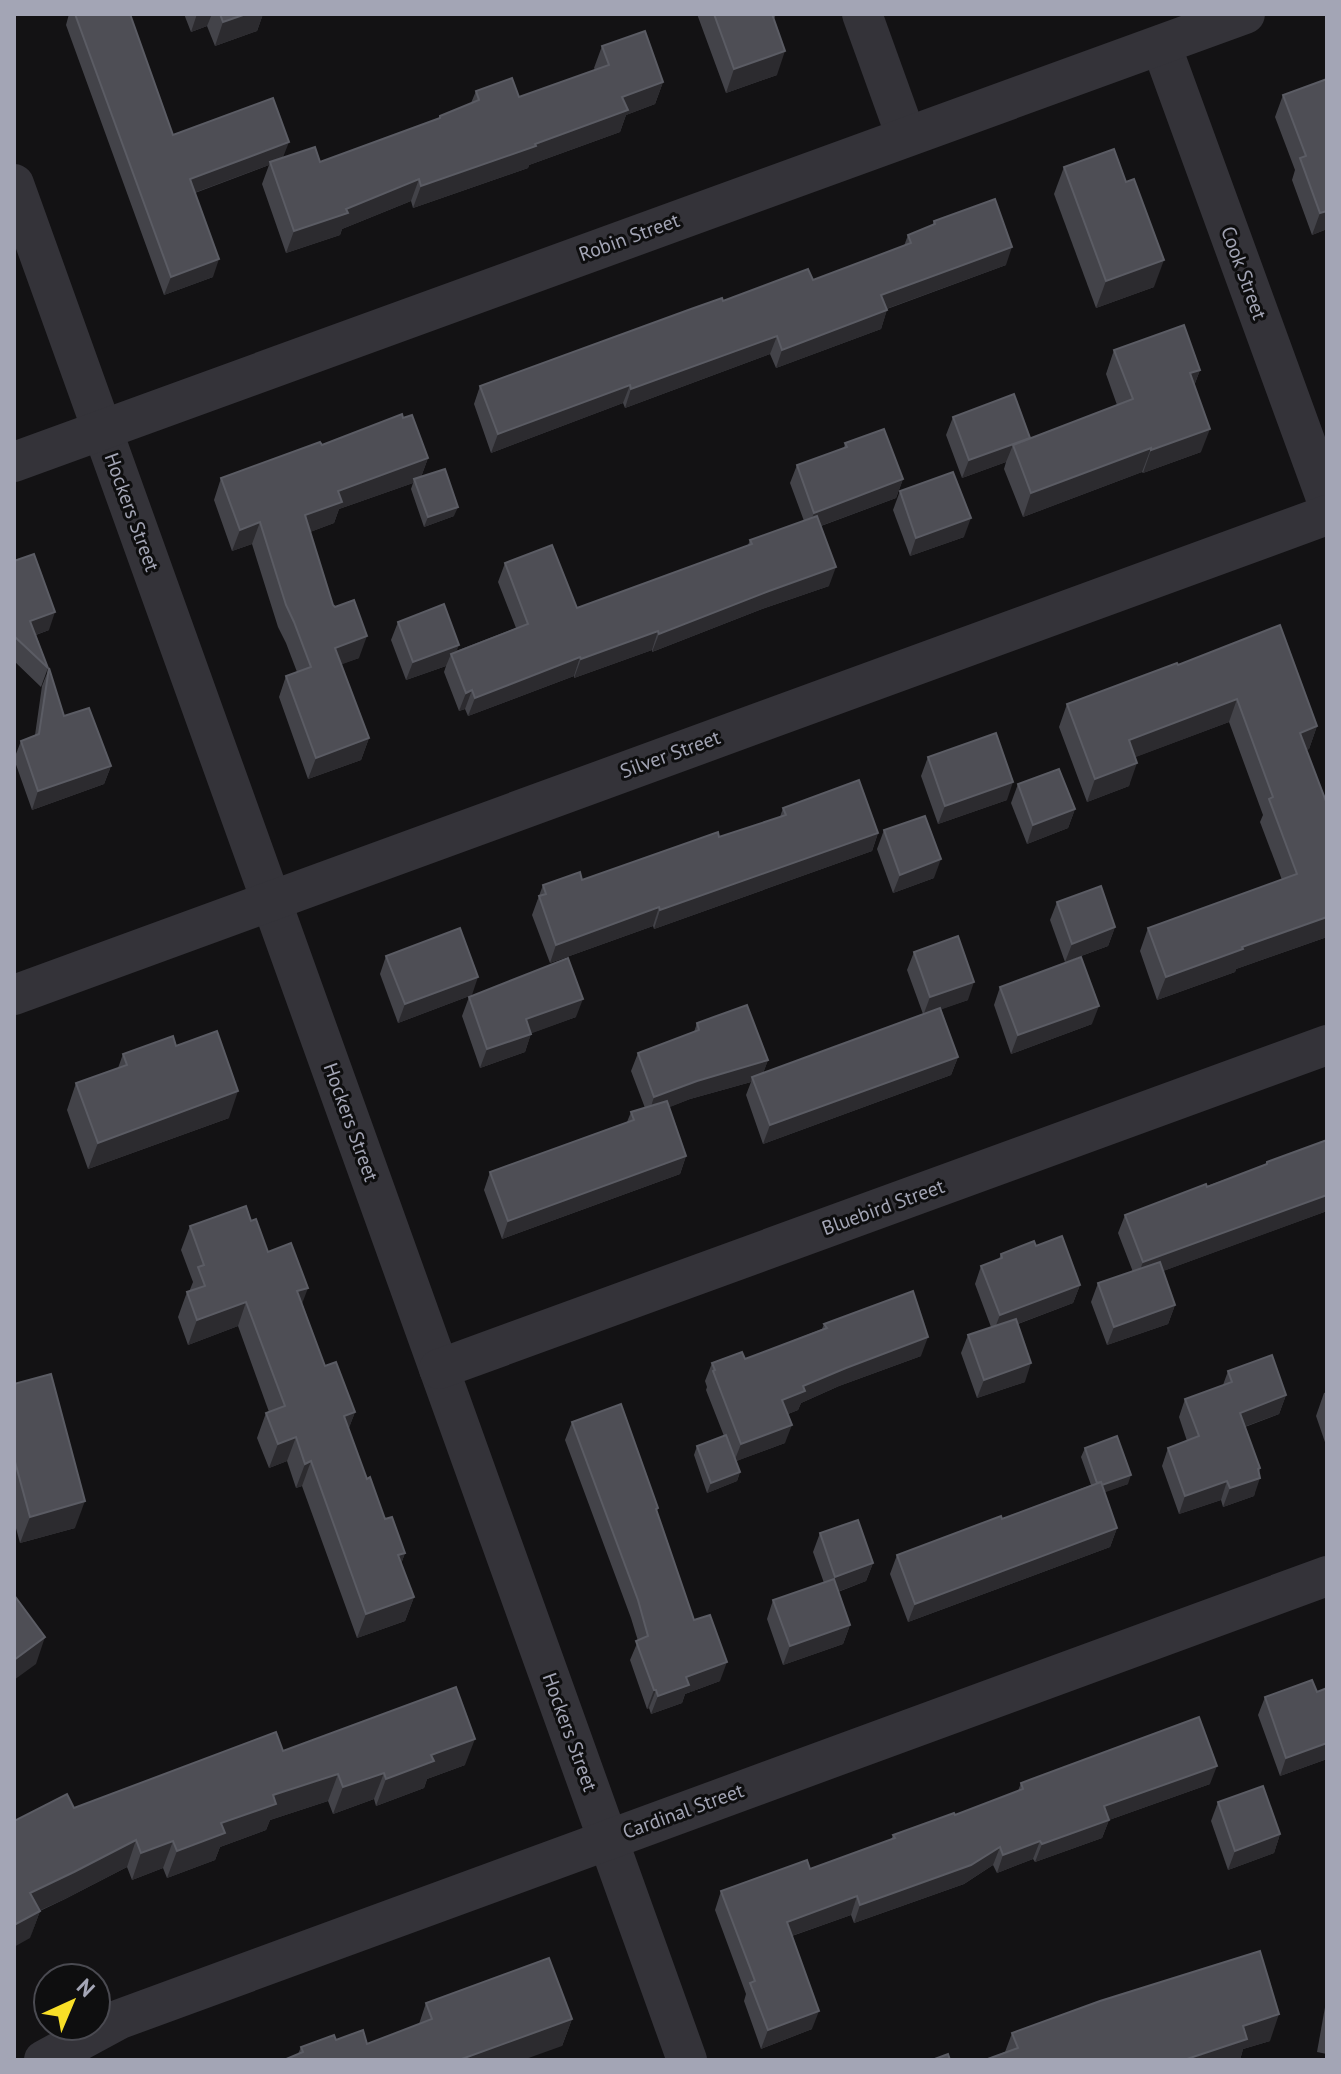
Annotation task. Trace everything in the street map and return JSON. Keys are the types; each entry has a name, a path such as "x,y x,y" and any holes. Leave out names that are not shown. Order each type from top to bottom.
{"street":[{"path":"862,14 906,136"},
{"name":"Robin Street","path":"14,462 1245,14"},
{"name":"Cook Street","path":"1161,45 1327,501"},
{"name":"Hockers Street","path":"14,184 687,2060"},
{"name":"Silver Street","path":"14,995 1327,515"},
{"name":"Bluebird Street","path":"439,1369 1327,1045"},
{"name":"Cardinal Street","path":"44,2060 120,2019 1327,1576"}],"building":[{"path":"75,14 130,14 173,135 273,98 289,142 190,179 219,259 171,277"},
{"path":"220,14 246,14 223,22"},
{"path":"714,14 772,14 785,51 734,69"},
{"path":"645,31 663,82 622,97 628,110 421,186 419,179 346,209 348,213 294,231 270,162 315,147 320,162 440,118 479,100 476,91 512,78 519,97 609,65 602,46"},
{"path":"1327,79 1327,211 1320,213 1300,158 1306,156 1283,95"},
{"path":"1114,149 1126,182 1134,179 1164,260 1106,281 1064,167"},
{"path":"995,199 1012,247 881,295 887,310 782,350 777,336 631,389 630,385 498,434 480,386 808,269 813,280 911,243 908,235 935,224 934,221"},
{"path":"1184,325 1200,370 1190,373 1210,429 1031,493 1013,445 1133,399 1114,350"},
{"path":"1014,394 1030,438 969,460 953,417"},
{"path":"402,414 403,418 412,415 428,458 338,491 342,502 305,515 333,605 335,607 354,600 367,636 335,648 369,738 316,758 286,676 311,667 286,605 260,522 240,530 221,478 320,442 322,445"},
{"path":"884,429 903,479 814,513 797,465 847,447 845,443"},
{"path":"445,469 458,507 428,517 414,479"},
{"path":"953,472 971,518 916,538 900,491"},
{"path":"817,516 836,567 659,634 658,631 580,657 475,698 472,690 466,693 451,654 528,624 505,563 552,545 577,608 752,544 750,540"},
{"path":"34,554 55,612 30,621 48,668 14,636 14,561"},
{"path":"444,604 459,645 413,662 398,622"},
{"path":"1280,625 1317,726 1300,733 1327,804 1327,917 1166,977 1148,928 1297,874 1269,799 1273,797 1237,699 1129,740 1137,763 1095,779 1067,704"},
{"path":"49,668 64,716 89,708 111,766 38,791 21,741 39,734"},
{"path":"996,733 1013,782 945,806 928,757"},
{"path":"1059,769 1075,809 1033,825 1018,784"},
{"path":"859,780 878,833 556,945 539,896 546,894 543,885 580,872 582,880 718,832 719,837 786,815 783,808"},
{"path":"925,816 941,859 900,875 884,830"},
{"path":"1101,886 1115,927 1072,944 1057,902"},
{"path":"460,928 478,977 405,1004 386,956"},
{"path":"958,936 974,982 930,997 914,952"},
{"path":"1081,957 1099,1006 1018,1035 1000,987"},
{"path":"568,958 583,999 526,1019 531,1034 487,1049 469,997"},
{"path":"747,1005 768,1060 654,1097 638,1053 699,1030 697,1023"},
{"path":"940,1008 958,1057 770,1125 752,1077"},
{"path":"217,1031 238,1091 98,1143 76,1083 127,1065 123,1054 173,1036 176,1046"},
{"path":"667,1101 686,1156 508,1221 490,1172 634,1120 631,1112"},
{"path":"1327,1140 1327,1195 1143,1262 1125,1215"},
{"path":"246,1206 251,1221 256,1219 268,1252 291,1243 308,1288 297,1291 325,1366 336,1362 355,1412 344,1416 385,1519 392,1517 405,1553 398,1555 414,1597 366,1614 311,1461 305,1464 296,1437 278,1444 266,1413 285,1406 246,1302 197,1320 187,1292 205,1286 198,1267 204,1265 190,1226"},
{"path":"1062,1236 1080,1285 1000,1315 981,1266 1034,1241 1036,1246"},
{"path":"1160,1262 1175,1305 1114,1327 1098,1283"},
{"path":"913,1291 928,1337 803,1386 805,1391 782,1400 792,1425 741,1444 712,1363 742,1352 745,1359 827,1328 824,1324"},
{"path":"1016,1319 1031,1363 984,1380 968,1335"},
{"path":"1272,1355 1286,1395 1240,1413 1260,1468 1260,1478 1230,1488 1227,1481 1185,1496 1168,1448 1199,1436 1185,1399 1232,1382 1228,1371"},
{"path":"51,1374 85,1501 30,1517 14,1458 14,1384"},
{"path":"621,1404 694,1620 710,1615 727,1662 686,1677 689,1685 658,1696 636,1641 648,1636 638,1600 572,1422"},
{"path":"726,1435 740,1472 711,1483 697,1446"},
{"path":"1117,1436 1131,1475 1102,1485 1101,1482 1097,1483 1085,1448"},
{"path":"1101,1482 1117,1528 915,1604 897,1555"},
{"path":"858,1520 873,1563 835,1577 820,1533"},
{"path":"834,1579 850,1625 790,1646 773,1600"},
{"path":"14,1595 45,1637 14,1660"},
{"path":"1312,1680 1317,1692 1327,1688 1327,1743 1286,1758 1265,1697"},
{"path":"456,1687 475,1739 431,1755 434,1761 386,1779 384,1773 343,1787 338,1774 273,1795 276,1804 221,1823 225,1833 177,1851 173,1841 141,1853 136,1840 30,1893 40,1911 14,1925 14,1821 67,1794 74,1808 276,1732 283,1751"},
{"path":"1199,1717 1217,1766 1104,1806 1109,1820 1003,1855 1000,1847 971,1865 860,1905 857,1896 787,1922 819,2011 768,2030 750,1983 755,1981 721,1891 807,1860 810,1869 895,1838 893,1835 1023,1789 1021,1783"},
{"path":"1263,1786 1280,1834 1235,1851 1218,1802"},
{"path":"1260,1951 1279,2014 1243,2026 1247,2039 1184,2060 985,2060 1018,2048 1012,2033 1100,2001"},
{"path":"549,1958 572,2019 459,2060 284,2060 303,2052 301,2047 334,2035 336,2040 363,2030 367,2044 432,2019 426,2003"},
{"path":"948,2054 950,2060 932,2060"}]}
